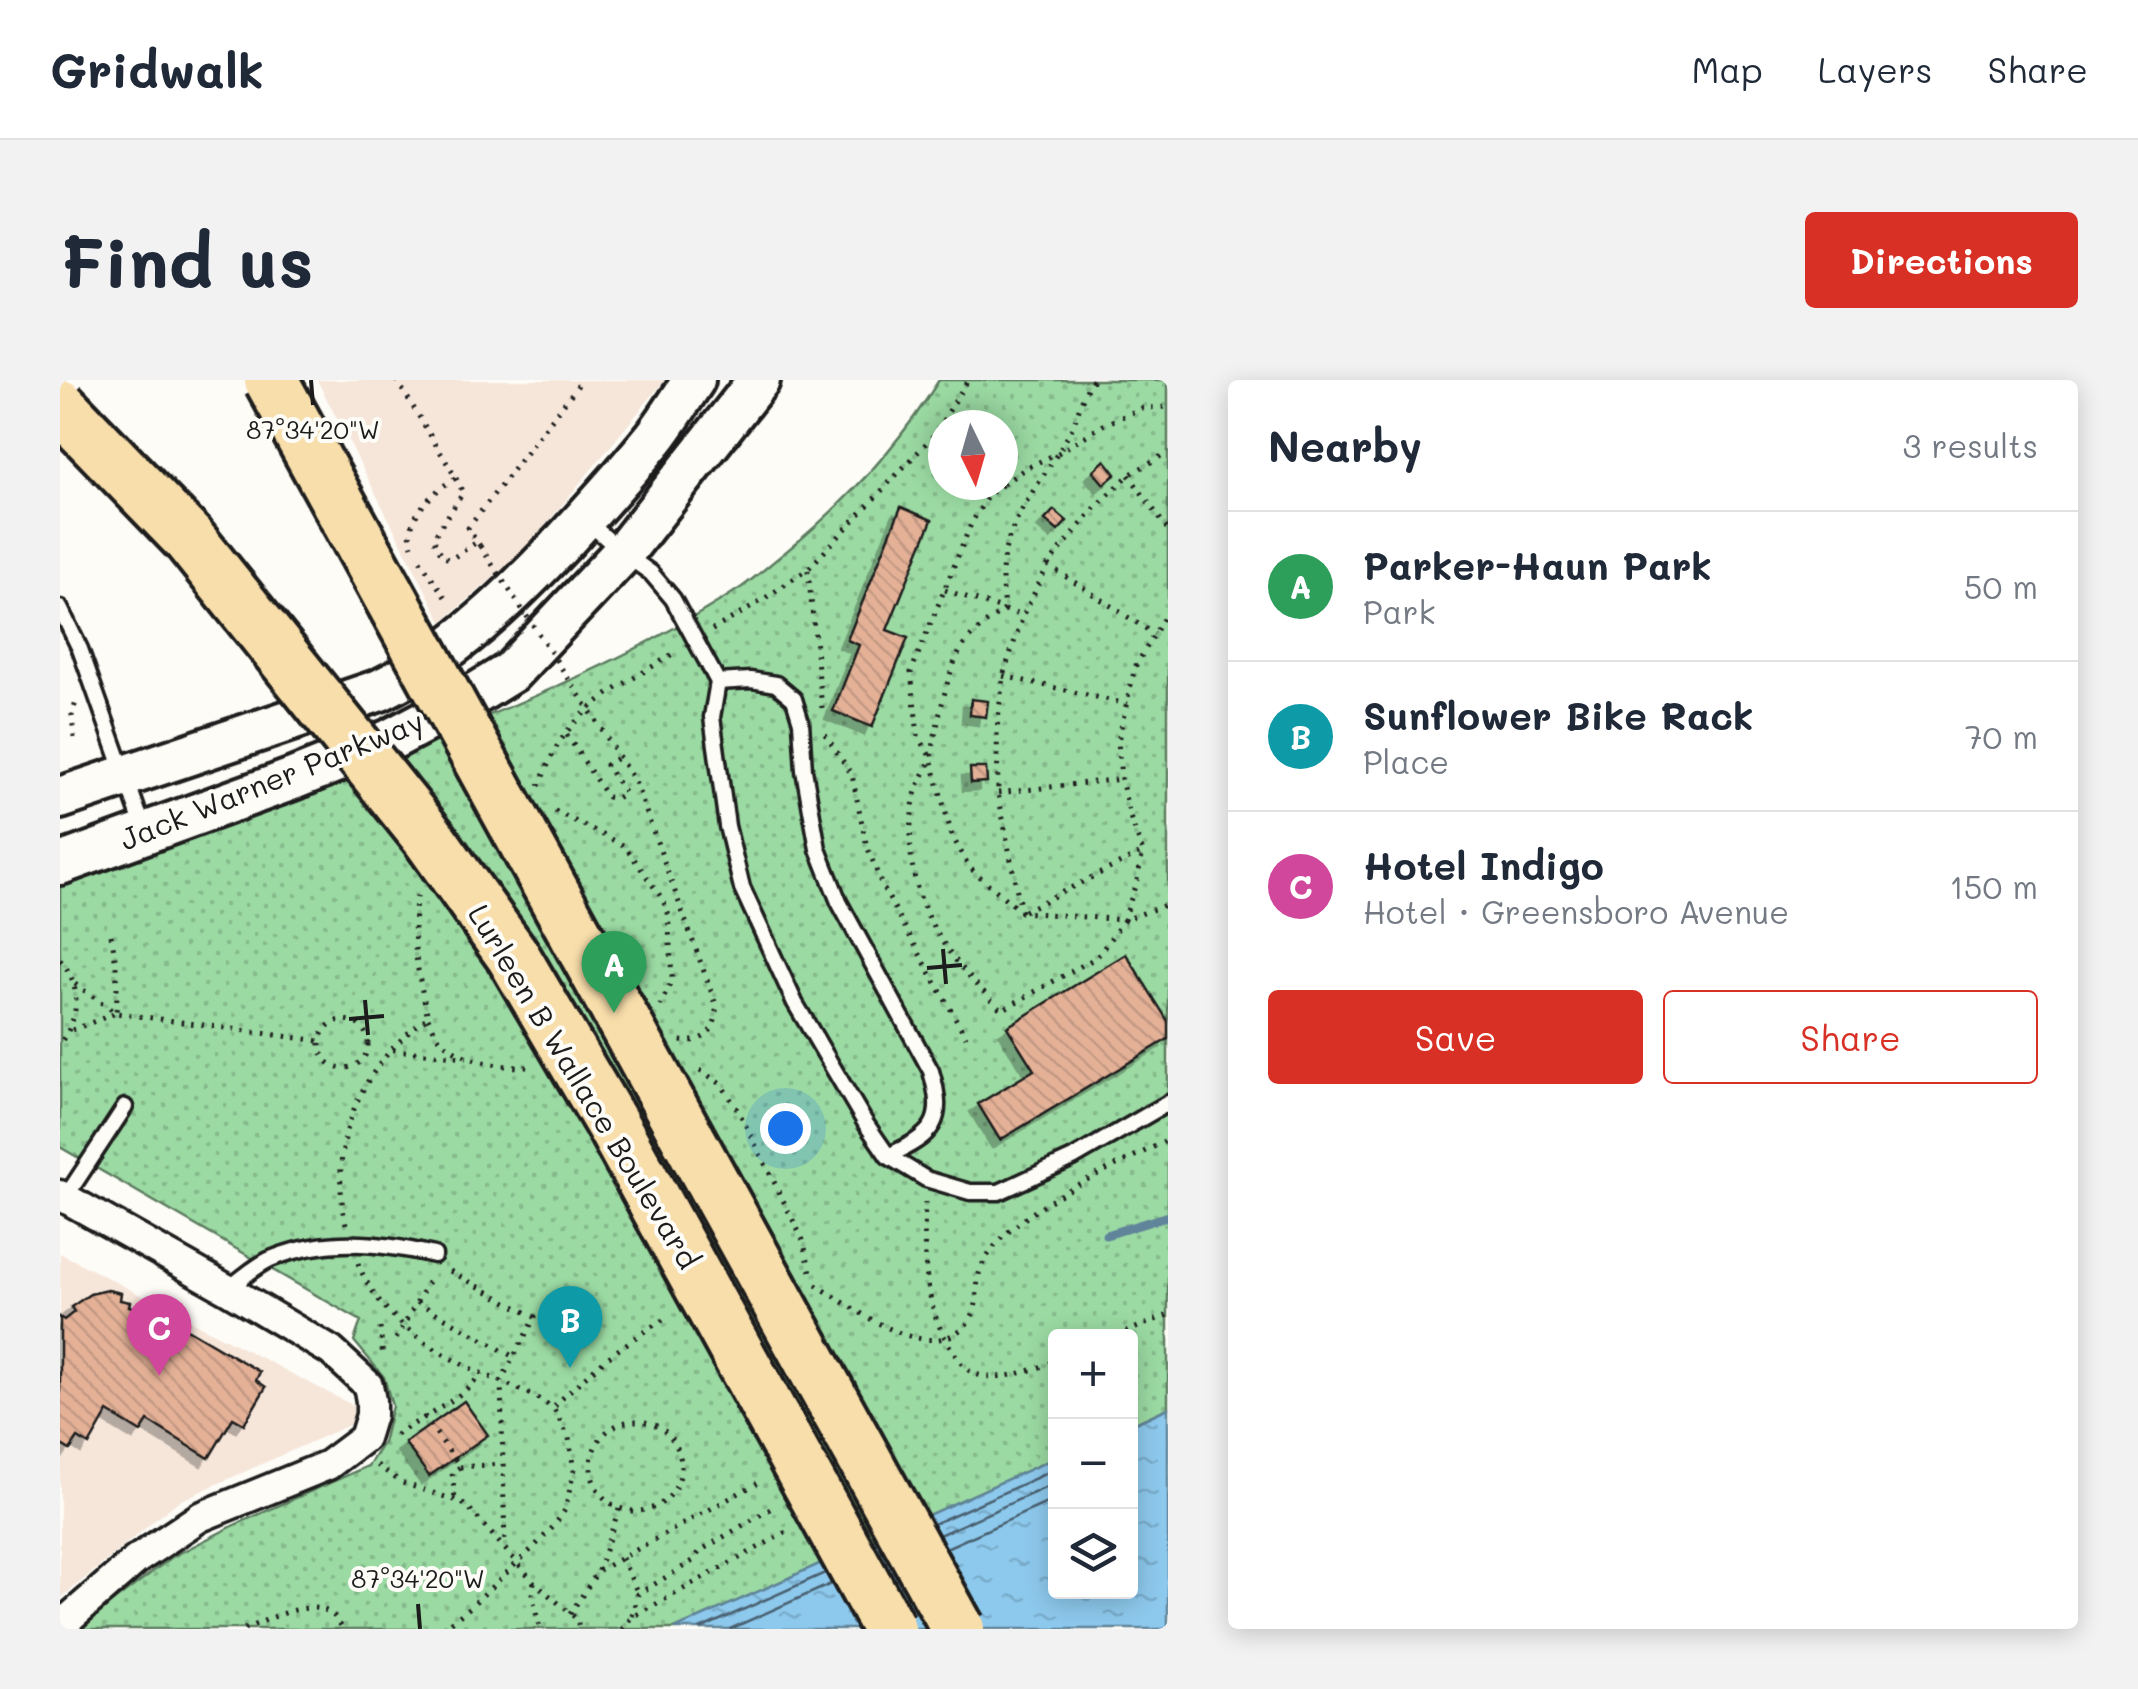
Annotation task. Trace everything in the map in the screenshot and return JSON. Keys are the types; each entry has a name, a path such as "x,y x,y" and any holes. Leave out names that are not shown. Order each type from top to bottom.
{"highway":[{"name":"Lurleen B Wallace Boulevard","path":"271,380 958,1629"},
{"name":"Lurleen B Wallace Boulevard","path":"60,406 190,538 430,838 513,956 613,1126 889,1629"}],"main road":[{"name":"Jack Warner Parkway","path":"60,798 380,690 410,675 459,642 512,595 657,434 694,380"},
{"name":"Jack Warner Parkway","path":"60,864 390,740 511,672 623,553 759,380"}],"street":[{"path":"60,1626 136,1560 200,1517 328,1465 364,1438 372,1415 368,1385 331,1351 228,1288 62,1200"}],"lane":[{"path":"584,518 650,573 673,599 718,682 712,717 727,826 742,888 796,1002 888,1156 926,1179 970,1192 998,1192 1073,1158 1168,1103"},
{"path":"60,608 80,649 145,832"},
{"path":"718,682 750,680 776,684 794,699 801,722 804,770 818,848 839,902 930,1071 938,1098 935,1122 916,1142 888,1156"},
{"path":"62,1200 125,1106"},
{"path":"228,1288 270,1259 320,1246 350,1242 434,1254"}],"path":[{"path":"397,380 463,493 432,538 444,557 451,558 478,544"},
{"path":"582,380 468,528 636,784 716,1012 716,1022 704,1038 695,1042 676,1040"},
{"path":"715,628 808,569 934,434 968,380"},
{"path":"1004,610 1006,547 1072,428 1087,386 1093,380"},
{"path":"1018,474 1103,425 1142,408 1168,407"},
{"path":"1022,912 998,793 996,729 1003,676 1023,616 1048,565 1093,510 1130,475 1168,452"},
{"path":"1130,475 1168,530"},
{"path":"445,598 416,554 409,539 410,527 442,486 456,478"},
{"path":"985,500 971,524 911,672 918,735 931,758 952,836 970,868 1022,912 1124,920 1168,904"},
{"path":"1048,565 1154,634"},
{"path":"808,569 825,735 852,775 866,843 882,886 966,1037"},
{"path":"945,590 1023,616"},
{"path":"1004,610 960,650 931,758 914,795 909,842 914,884 933,929 967,978 1002,1010 1097,957 1124,920 1143,852 1121,779 1118,742 1135,667 1168,610"},
{"path":"1003,676 1127,704"},
{"path":"71,689 76,702 72,715 74,738"},
{"path":"566,734 607,797 616,798 624,793 606,765 619,757"},
{"path":"998,793 1121,779"},
{"path":"547,808 624,846 661,897 668,911 672,980 659,1016"},
{"path":"1022,912 1143,852"},
{"path":"111,935 118,972 116,1013"},
{"path":"60,960 75,984 116,1013 320,1041"},
{"path":"60,1043 70,1031 76,1009 75,984"},
{"path":"70,1031 116,1013"},
{"path":"333,1022 357,1022 368,1034 364,1058 352,1067 336,1067 323,1057 322,1034 333,1022"},
{"path":"392,1050 470,1057"},
{"path":"364,1058 376,1068"},
{"path":"926,1179 928,1292 944,1338 967,1370 982,1375 1024,1374 1048,1364"},
{"path":"396,1339 438,1264 535,1317 501,1381 504,1548"},
{"path":"417,1302 514,1357"},
{"path":"1133,1329 1168,1315"},
{"path":"396,1435 464,1393 482,1374"},
{"path":"443,1629 518,1562 566,1510 574,1471 569,1438 553,1408"},
{"path":"424,1416 460,1467"},
{"path":"634,1420 662,1428 680,1452 682,1467 680,1481 662,1504 634,1512 619,1508 600,1493 590,1470 597,1442 620,1423 634,1420"},
{"path":"455,1500 452,1472 460,1467 503,1464"},
{"path":"378,1465 402,1483 466,1506 534,1582 578,1620 578,1629"},
{"path":"574,1471 590,1470"},
{"path":"598,1571 770,1476"},
{"path":"638,1594 784,1501"},
{"path":"570,1614 598,1571 619,1508"},
{"path":"622,1629 631,1618 797,1526"},
{"path":"622,1558 638,1594 631,1618"},
{"path":"534,1582 532,1594 540,1629"},
{"path":"244,1629 310,1607 327,1611 342,1629"}],"shaded area":[{"path":"317,380 665,380 525,550 442,622"},
{"path":"60,1253 371,1415 177,1502 60,1599"}],"green space":[{"path":"939,380 1168,380 1168,1408 1138,1422 1138,1329 1048,1329 1048,1461 675,1629 77,1629 172,1557 368,1466 383,1443 392,1406 384,1377 354,1341 361,1321 60,1147 60,878 451,731 649,642 742,587 806,535 869,474"}],"water":[{"path":"1168,1408 1168,1629 675,1629 1048,1461 1048,1599 1138,1599 1138,1422"}],"building":[{"path":"1105,460 1116,474 1104,484 1093,471"},
{"path":"901,507 932,520 887,630 908,638 872,727 833,711 859,645 847,640"},
{"path":"1054,510 1067,521 1058,531 1045,520"},
{"path":"971,699 988,701 986,717 970,715"},
{"path":"970,768 986,768 987,782 971,783"},
{"path":"1126,954 1168,1021 1168,1039 1000,1140 978,1104 1034,1070 1007,1027"},
{"path":"108,1290 121,1293 120,1300 141,1311 147,1302 260,1372 256,1380 266,1387 244,1424 233,1418 209,1458 148,1421 141,1432 108,1412 89,1445 78,1438 70,1450 60,1444 60,1317 64,1320 74,1312 71,1307 90,1294"},
{"path":"464,1401 488,1435 429,1476 405,1443"}],"waterway":[{"path":"1106,1235 1168,1216"}],"place":[{"name":"Parker-Haun Park","path":"614,1013"},
{"name":"Sunflower Bike Rack","path":"570,1368"},
{"name":"Hotel Indigo","path":"159,1376"}]}
